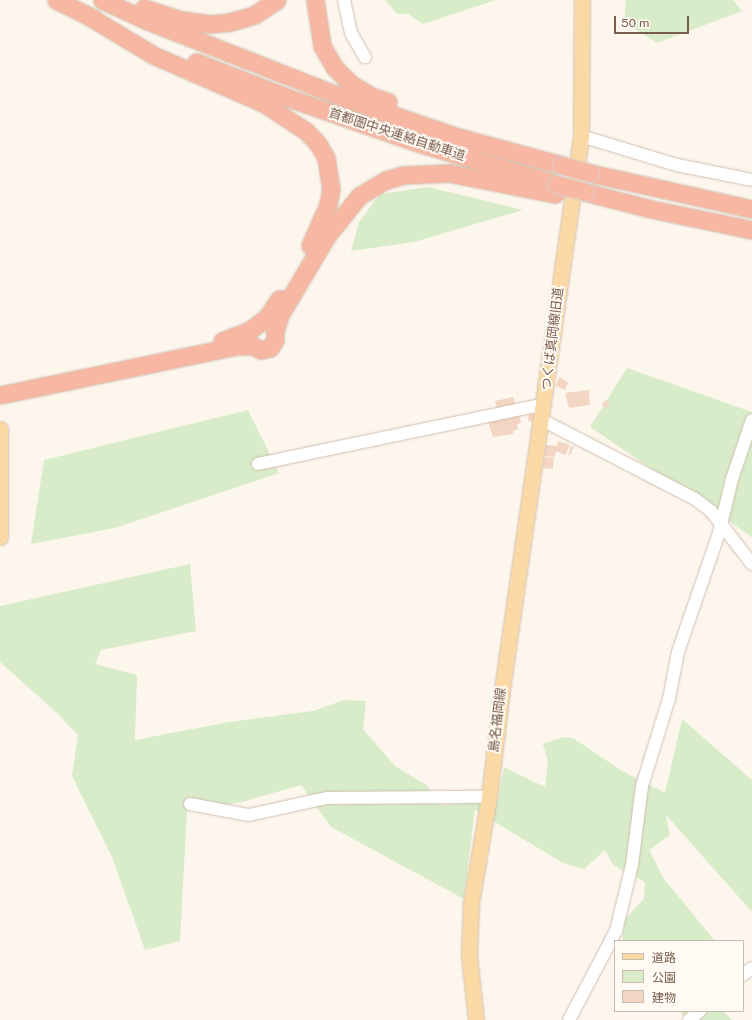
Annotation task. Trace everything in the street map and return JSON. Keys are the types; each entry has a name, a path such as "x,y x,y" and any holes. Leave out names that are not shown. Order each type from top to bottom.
{"highway":[{"name":"首都圏中央連絡自動車道","path":"56,0 164,49 283,96 555,189 752,230"},
{"name":"首都圏中央連絡自動車道","path":"102,0 148,21 352,101 458,137 562,162 705,200 752,209"},
{"path":"123,0 182,20 209,24 230,22 254,15 277,0"},
{"path":"315,0 322,46 334,67 352,84 371,96 562,162"},
{"path":"85,14 153,55 262,103 286,117 306,131 318,144 326,158 330,175 330,194 321,222 307,253 267,317 240,335 185,349 156,361"},
{"path":"0,395 156,361 237,346 252,346 261,350 270,348 275,340 274,331 280,315 327,236 359,196 386,180 410,174 449,174 555,189"}],"main road":[{"name":"つくば真岡線旧道","path":"542,420 581,136 582,0"},
{"name":"島名福岡線","path":"476,1020 469,956 469,931 489,797 505,669 542,420"},
{"path":"0,429 0,537"}],"street":[{"path":"344,0 351,33 365,57"},
{"path":"581,136 677,165 752,180"},
{"path":"258,464 544,404"},
{"path":"542,420 695,499 711,511 720,525 752,564"},
{"path":"569,1020 616,931 632,865 642,786 669,699 678,652 720,525 732,479 752,420"},
{"path":"190,804 249,815 327,798 489,797"},
{"path":"744,974 752,968"},
{"path":"689,1020 699,1012"}],"green space":[{"path":"385,0 496,0 423,24 408,14 397,14"},
{"path":"626,0 733,0 742,11 657,43 624,22"},
{"path":"428,187 523,210 414,242 351,251 359,222 380,194"},
{"path":"627,368 752,412 752,537 590,427"},
{"path":"248,410 279,473 115,528 31,544 44,460"},
{"path":"190,564 196,631 101,650 95,664 137,675 135,740 229,722 313,711 344,700 366,701 363,729 395,766 426,785 442,805 498,800 504,767 545,787 548,762 543,744 563,737 573,738 622,771 665,793 682,719 752,780 752,912 666,815 670,835 649,850 664,879 714,940 622,940 625,919 644,899 645,882 613,865 605,850 584,869 563,863 475,810 464,899 331,827 301,785 242,802 187,811 180,941 145,950 112,857 72,776 78,735 56,712 0,662 0,606"},
{"path":"680,1012 724,1012 732,1020 687,1020"}],"building":[{"path":"559,377 568,382 565,390 556,386"},
{"path":"589,390 590,405 569,408 565,393"},
{"path":"513,397 516,406 497,409 495,401"},
{"path":"605,400 610,402 607,408 602,405"},
{"path":"529,413 536,414 535,422 528,421"},
{"path":"519,414 521,423 517,424 518,429 513,431 513,434 493,437 488,421"},
{"path":"558,441 570,445 565,455 556,451 555,457 544,456 546,445 557,446"},
{"path":"571,446 574,447 570,455 568,455"},
{"path":"544,457 554,458 553,469 543,468"}]}
